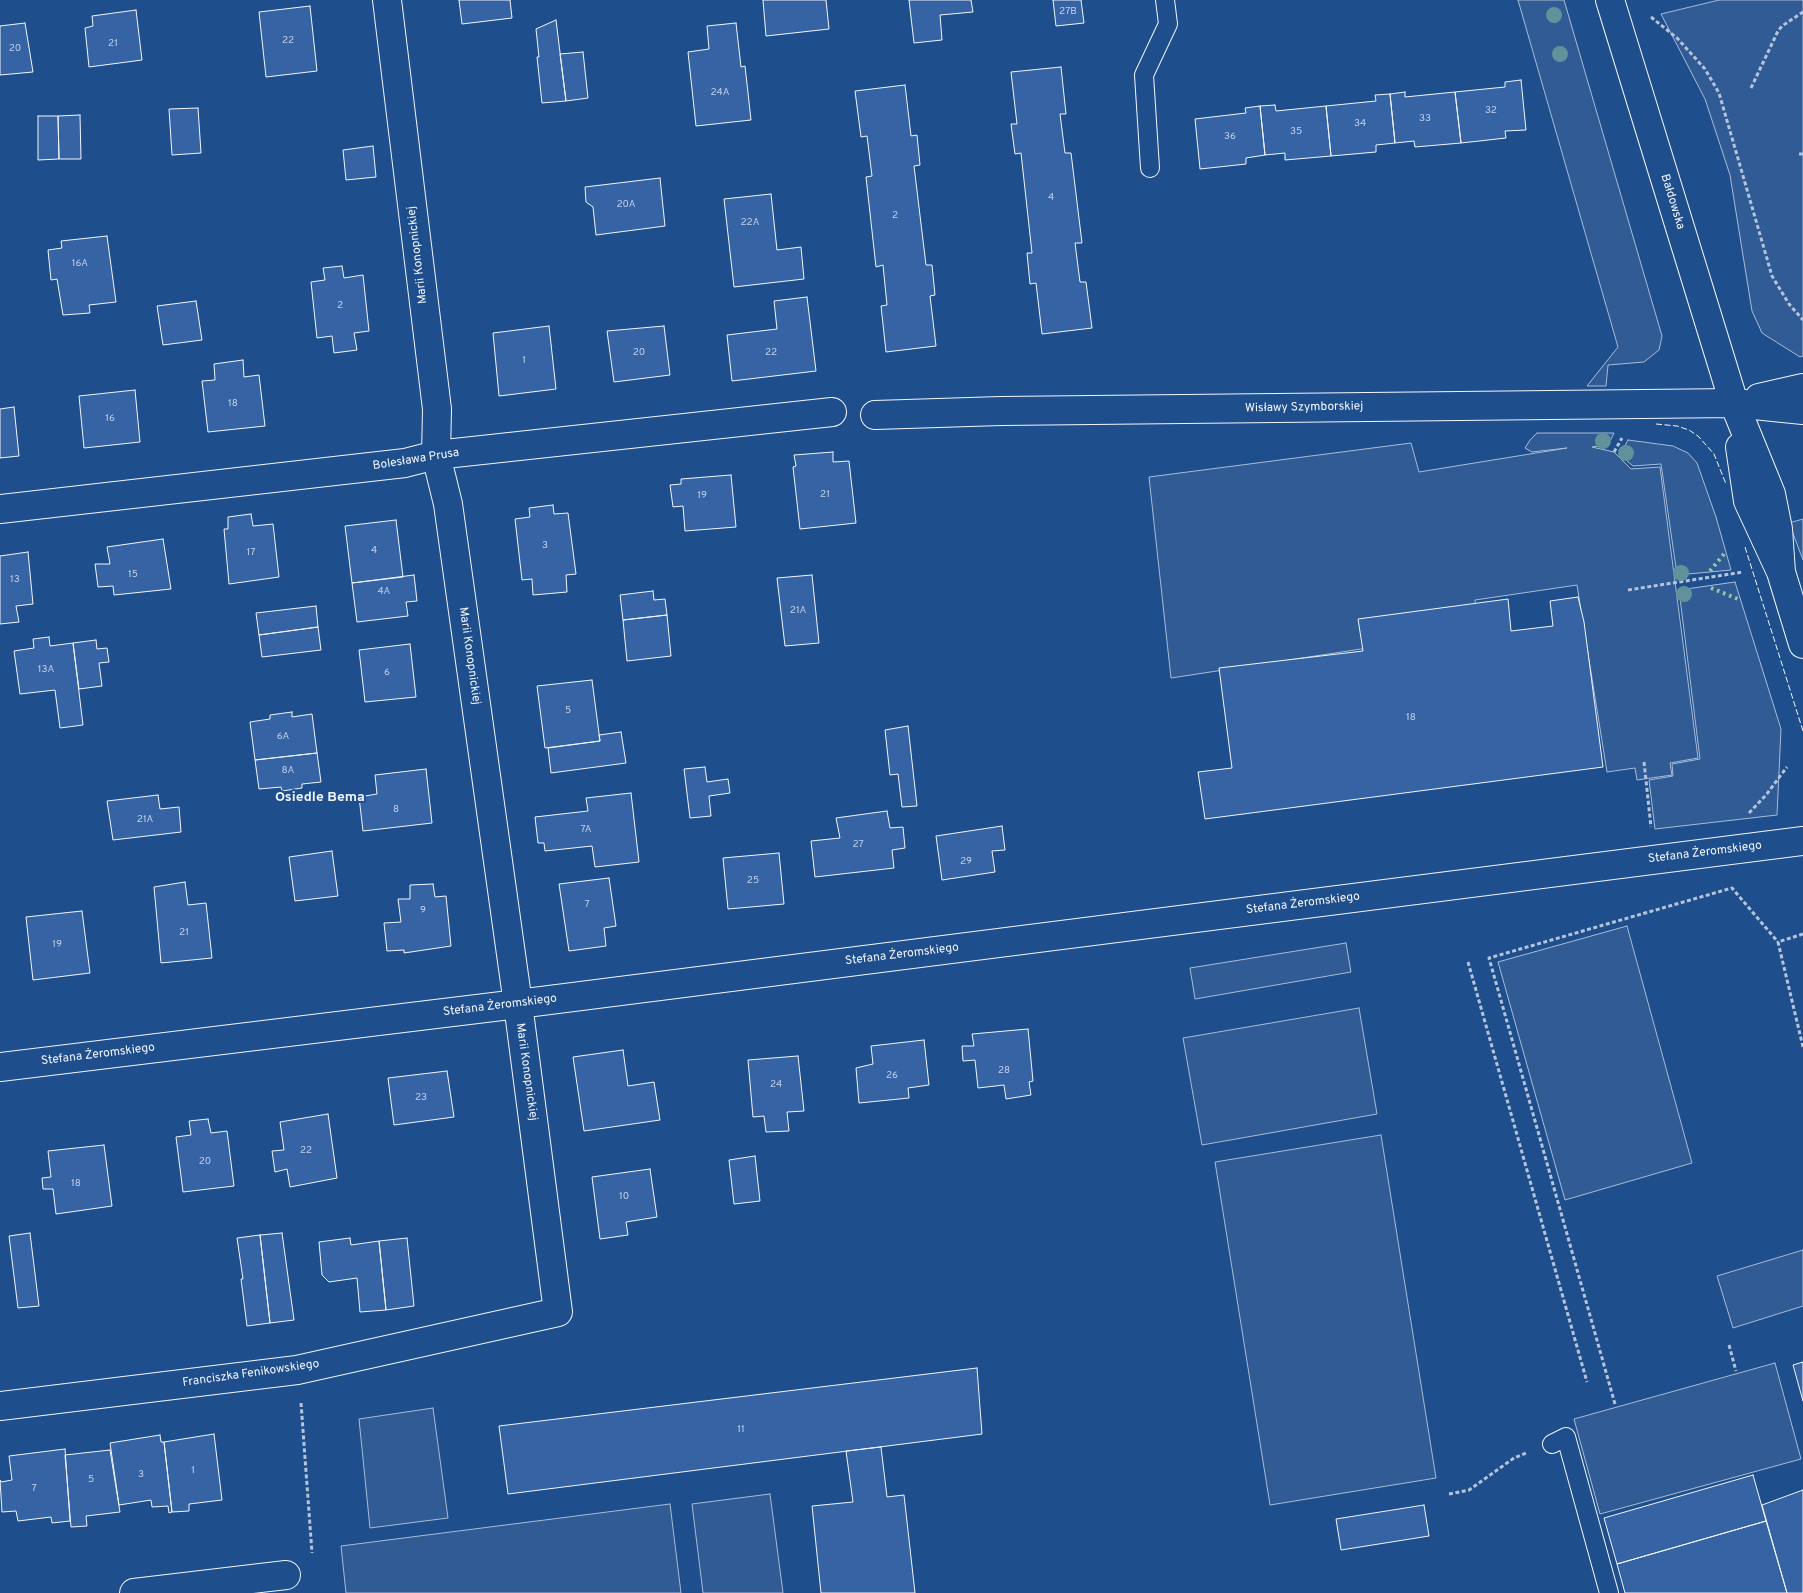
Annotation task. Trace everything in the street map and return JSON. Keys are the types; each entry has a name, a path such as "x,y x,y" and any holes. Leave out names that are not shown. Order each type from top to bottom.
{"street":[{"name":"Marii Konopnickiej","path":"387,0 437,409 436,455 448,504 518,1004 558,1312"},
{"name":"Bałdowska","path":"1610,0 1734,403 1770,494 1778,529 1781,572 1803,644"},
{"path":"1734,403 1803,388"},
{"path":"1734,403 1803,410"},
{"name":"Wisławy Szymborskiej","path":"875,415 1000,411 1734,403"},
{"name":"Bolesława Prusa","path":"0,509 406,464 436,455 832,412"},
{"name":"Stefana Żeromskiego","path":"0,1067 518,1004 1803,841"},
{"name":"Franciszka Fenikowskiego","path":"0,1406 298,1370 558,1312"},
{"path":"134,1593 286,1575"}],"lane":[{"path":"1150,168 1144,75 1168,24 1165,0"},
{"path":"1552,1444 1566,1437 1609,1593"}],"path":[{"path":"1646,12 1677,38 1705,69 1719,93 1772,276 1789,304 1803,320"},
{"path":"1750,88 1778,31 1782,26 1803,12"},
{"path":"1614,452 1625,431"},
{"path":"1628,590 1744,572"},
{"path":"1644,762 1649,809"},
{"path":"1742,819 1766,795 1787,767"},
{"path":"1615,1404 1489,958 1732,888 1778,942 1803,1047"},
{"path":"1778,942 1803,934"},
{"path":"1468,962 1588,1382"},
{"path":"1729,1345 1736,1371"},
{"path":"298,1370 312,1562"},
{"path":"1449,1494 1470,1490 1514,1458"}],"shaded area":[{"path":"1518,0 1564,0 1662,336 1659,350 1644,362 1608,365 1606,386 1587,386 1618,347"},
{"path":"1719,0 1803,0 1803,356 1800,357 1762,333 1752,311 1730,175 1705,99 1661,14"},
{"path":"1537,433 1614,433 1608,445 1592,447 1614,452 1631,469 1660,467 1698,758 1670,763 1672,775 1637,780 1635,768 1607,772 1577,585 1475,600 1479,631 1171,678 1149,477 1411,443 1419,472 1567,448 1532,452 1525,448"},
{"path":"1628,440 1673,446 1688,453 1697,463 1716,517 1731,570 1677,575 1661,464 1633,466 1620,455"},
{"path":"1803,519 1803,560 1789,523"},
{"path":"1735,582 1781,729 1777,815 1655,829 1649,780 1673,776 1672,764 1700,759 1679,590"},
{"path":"1627,926 1692,1163 1565,1200 1498,962"},
{"path":"1346,943 1351,972 1195,999 1190,968"},
{"path":"1359,1008 1377,1114 1202,1145 1183,1038"},
{"path":"1381,1135 1436,1478 1270,1505 1215,1162"},
{"path":"1803,1250 1803,1306 1733,1328 1717,1276"},
{"path":"1775,1363 1801,1459 1600,1514 1574,1419"},
{"path":"433,1408 448,1518 370,1528 359,1419"},
{"path":"770,1494 783,1593 703,1593 692,1504"},
{"path":"670,1504 681,1593 346,1593 341,1546"}],"building":[{"path":"459,0 510,0 512,18 462,24"},
{"path":"763,0 826,0 829,29 766,36"},
{"path":"909,0 971,0 973,12 940,15 942,40 914,43"},
{"path":"1053,0 1081,0 1084,23 1056,26"},
{"path":"310,6 317,71 266,77 259,12"},
{"path":"136,10 142,60 89,67 85,28 93,26 92,16"},
{"path":"556,20 566,101 542,103 536,29"},
{"path":"25,23 33,72 0,75 0,26"},
{"path":"736,23 741,67 745,66 751,120 696,126 688,52 709,49 707,26"},
{"path":"583,52 588,98 566,101 560,54"},
{"path":"1061,67 1066,114 1060,114 1065,153 1071,153 1082,243 1075,243 1080,282 1086,282 1092,328 1042,334 1036,283 1030,284 1027,253 1032,253 1021,153 1015,154 1011,124 1017,124 1011,72"},
{"path":"1521,80 1526,130 1505,131 1506,138 1461,143 1455,92 1505,87 1505,82"},
{"path":"905,85 911,136 917,135 920,165 914,166 926,265 932,265 935,295 930,296 936,346 886,352 881,306 887,305 883,265 876,267 866,177 872,176 867,136 861,137 855,91"},
{"path":"1405,92 1405,97 1455,92 1461,143 1415,147 1414,141 1395,143 1390,94"},
{"path":"1390,94 1395,143 1376,145 1376,152 1331,156 1326,106 1376,101 1375,95"},
{"path":"1275,105 1276,111 1326,106 1331,156 1285,160 1285,153 1265,155 1260,106"},
{"path":"1260,106 1265,155 1246,158 1246,164 1200,169 1195,119 1246,113 1245,108"},
{"path":"198,108 201,153 172,155 169,109"},
{"path":"80,115 81,159 59,159 58,116"},
{"path":"38,116 58,116 59,159 38,160"},
{"path":"373,146 376,177 346,180 343,150"},
{"path":"660,178 665,226 596,235 593,207 586,202 585,187"},
{"path":"771,194 777,250 801,247 804,279 734,287 724,199"},
{"path":"107,236 116,302 89,305 90,313 63,315 57,279 51,280 48,250 62,248 61,241"},
{"path":"342,266 344,278 363,275 369,331 354,333 357,350 334,353 332,336 317,338 311,282 325,280 323,268"},
{"path":"807,297 816,371 732,381 727,335 777,329 774,301"},
{"path":"196,301 202,340 163,345 157,306"},
{"path":"549,326 556,389 499,396 493,333"},
{"path":"664,326 670,375 614,382 607,331"},
{"path":"243,360 244,377 259,375 265,426 208,432 202,381 215,380 214,364"},
{"path":"135,390 140,442 84,448 79,396"},
{"path":"14,407 19,456 0,458 0,409"},
{"path":"833,452 833,462 849,461 856,523 800,529 793,467 796,466 794,455"},
{"path":"731,475 736,527 685,531 683,506 673,507 670,485 681,484 681,479"},
{"path":"553,505 554,514 568,513 576,574 566,575 567,592 533,595 532,579 522,580 515,519 530,517 529,508"},
{"path":"251,514 253,526 273,524 279,577 229,584 224,529 228,529 228,517"},
{"path":"396,520 403,577 352,583 345,526"},
{"path":"163,539 171,589 114,595 113,586 98,587 95,564 110,564 107,547"},
{"path":"28,552 33,604 16,606 19,622 0,624 0,556"},
{"path":"414,575 417,601 406,602 408,616 357,622 352,583"},
{"path":"812,575 819,643 785,646 777,578"},
{"path":"653,591 654,600 665,599 667,615 623,620 620,595"},
{"path":"1578,597 1584,622 1603,767 1205,819 1198,772 1232,768 1219,668 1363,651 1358,619 1508,599 1511,631 1553,626 1550,601"},
{"path":"316,606 318,627 259,635 256,613"},
{"path":"667,615 671,656 627,661 623,620"},
{"path":"318,627 321,650 262,657 259,635"},
{"path":"49,637 50,646 73,643 83,725 60,728 55,690 20,694 14,651 34,648 33,639"},
{"path":"96,640 97,649 107,648 109,662 99,663 102,686 79,689 73,643"},
{"path":"410,644 416,697 365,702 359,650"},
{"path":"592,680 600,741 545,748 537,686"},
{"path":"292,712 292,717 312,714 317,753 255,760 250,722 270,719 270,715"},
{"path":"908,726 917,806 902,807 898,774 890,775 885,730"},
{"path":"621,732 626,763 551,773 548,748 600,741 599,735"},
{"path":"317,753 321,782 302,784 302,788 282,791 281,787 259,789 255,760"},
{"path":"705,767 707,782 728,779 730,793 709,796 711,816 690,818 684,769"},
{"path":"426,769 432,823 363,831 359,797 377,794 375,775"},
{"path":"631,793 639,862 595,867 592,846 545,851 544,843 538,843 535,817 588,811 586,798"},
{"path":"158,795 160,809 179,807 181,832 113,840 107,801"},
{"path":"887,811 890,828 903,827 905,848 892,850 894,868 815,877 811,841 840,838 836,818"},
{"path":"1002,826 1005,850 992,851 995,872 942,880 936,836"},
{"path":"332,851 338,896 295,901 289,857"},
{"path":"779,853 784,904 728,909 723,858"},
{"path":"609,878 616,926 604,928 606,946 569,951 559,884"},
{"path":"185,882 188,905 206,903 212,958 161,963 154,887"},
{"path":"433,884 435,897 446,896 451,946 404,953 404,950 387,951 384,923 401,922 398,899 410,899 410,885"},
{"path":"82,911 90,973 33,980 26,917"},
{"path":"1028,1029 1033,1081 1029,1082 1031,1095 1006,1099 1004,1085 978,1088 975,1060 963,1061 962,1046 974,1046 972,1034"},
{"path":"924,1040 929,1085 908,1088 909,1098 859,1103 856,1068 873,1064 871,1046"},
{"path":"623,1050 628,1086 654,1082 660,1120 584,1131 573,1057"},
{"path":"798,1056 804,1111 787,1112 789,1131 766,1132 764,1116 753,1117 748,1060"},
{"path":"447,1071 454,1117 394,1125 388,1078"},
{"path":"328,1114 337,1178 290,1187 287,1169 275,1172 272,1151 284,1150 280,1122"},
{"path":"208,1119 211,1133 227,1131 234,1186 183,1192 176,1137 191,1135 189,1121"},
{"path":"104,1145 112,1206 56,1214 53,1189 43,1189 42,1178 51,1177 48,1151"},
{"path":"755,1156 760,1201 734,1204 729,1160"},
{"path":"650,1169 657,1217 626,1222 628,1235 600,1239 592,1177"},
{"path":"30,1233 39,1306 18,1308 9,1236"},
{"path":"282,1233 294,1320 270,1323 260,1235"},
{"path":"260,1235 270,1323 247,1326 237,1238"},
{"path":"350,1238 351,1245 379,1241 386,1310 360,1312 357,1278 329,1282 322,1275 319,1242"},
{"path":"407,1238 414,1306 386,1310 379,1241"},
{"path":"1803,1362 1803,1401 1793,1365"},
{"path":"977,1368 982,1434 508,1494 499,1426"},
{"path":"214,1434 222,1500 189,1504 189,1511 172,1512 164,1442"},
{"path":"160,1435 161,1442 164,1442 172,1512 169,1513 168,1506 152,1507 151,1500 119,1505 110,1443"},
{"path":"881,1447 887,1497 904,1495 915,1593 821,1593 812,1506 853,1502 846,1451"},
{"path":"65,1449 70,1521 52,1523 51,1517 18,1521 16,1511 2,1512 0,1480 1,1482 12,1480 9,1456"},
{"path":"110,1450 120,1512 86,1516 87,1526 71,1527 65,1455"},
{"path":"1753,1475 1766,1521 1617,1564 1604,1518"},
{"path":"1803,1490 1803,1593 1787,1593 1762,1505"},
{"path":"1424,1505 1429,1536 1341,1550 1336,1519"},
{"path":"1766,1521 1787,1593 1625,1593 1617,1564"}],"hedge":[{"path":"1710,571 1724,554"},
{"path":"1711,588 1738,599"}],"fence":[{"path":"1656,424 1677,426 1689,430 1698,436 1714,454 1726,484"},
{"path":"1745,547 1803,731"}],"district":[{"name":"Osiedle Bema","path":"320,798"}]}
